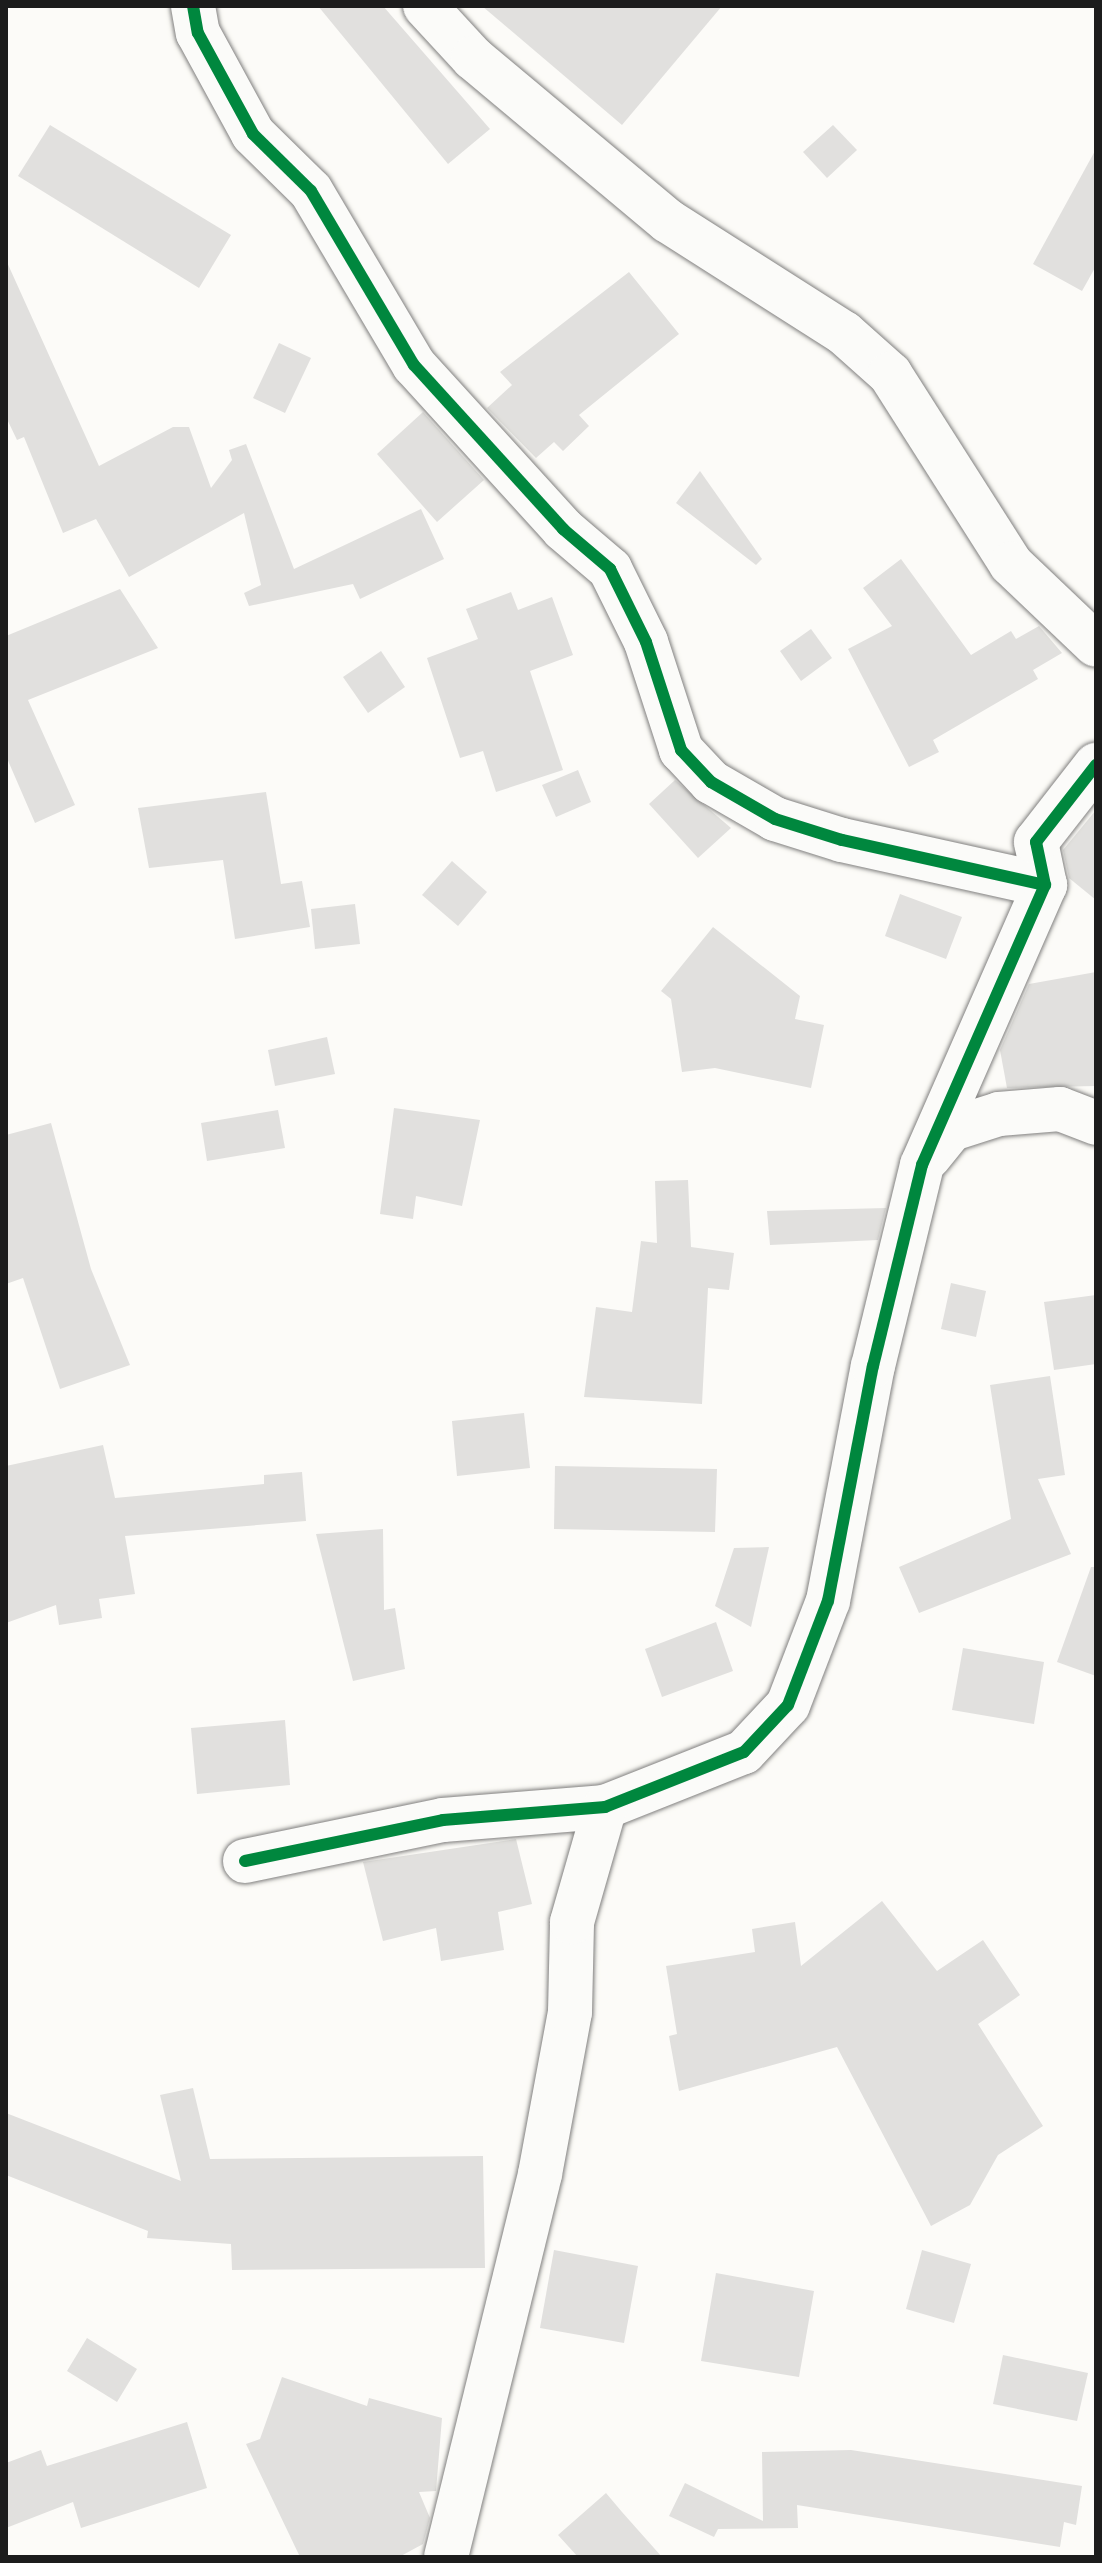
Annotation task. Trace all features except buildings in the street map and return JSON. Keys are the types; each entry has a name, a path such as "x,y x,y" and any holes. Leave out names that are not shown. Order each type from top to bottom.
{"street":[{"path":"193,6 198,33 253,134 311,191 414,365 563,529 610,569 646,642 681,750 711,782 775,819 842,840 1045,885"},
{"path":"425,6 473,58 668,221 844,333 890,374 1011,564 1096,645"},
{"path":"245,1861 443,1820 605,1807 744,1752 788,1705 828,1601 873,1366 922,1165 1045,885 1036,842 1096,765"},
{"path":"922,1165 952,1129 999,1114 1060,1109 1096,1123"},
{"path":"446,2557 540,2174 570,2012 572,1922 605,1807"}],"cycle path":[{"path":"193,6 198,33 253,134 311,191 414,365 563,529 610,569 646,642 681,750 711,782 775,819 842,840 1045,885"},
{"path":"245,1861 443,1820 605,1807 744,1752 788,1705 828,1601 873,1366 922,1165 1045,885 1036,842 1096,765"}]}
